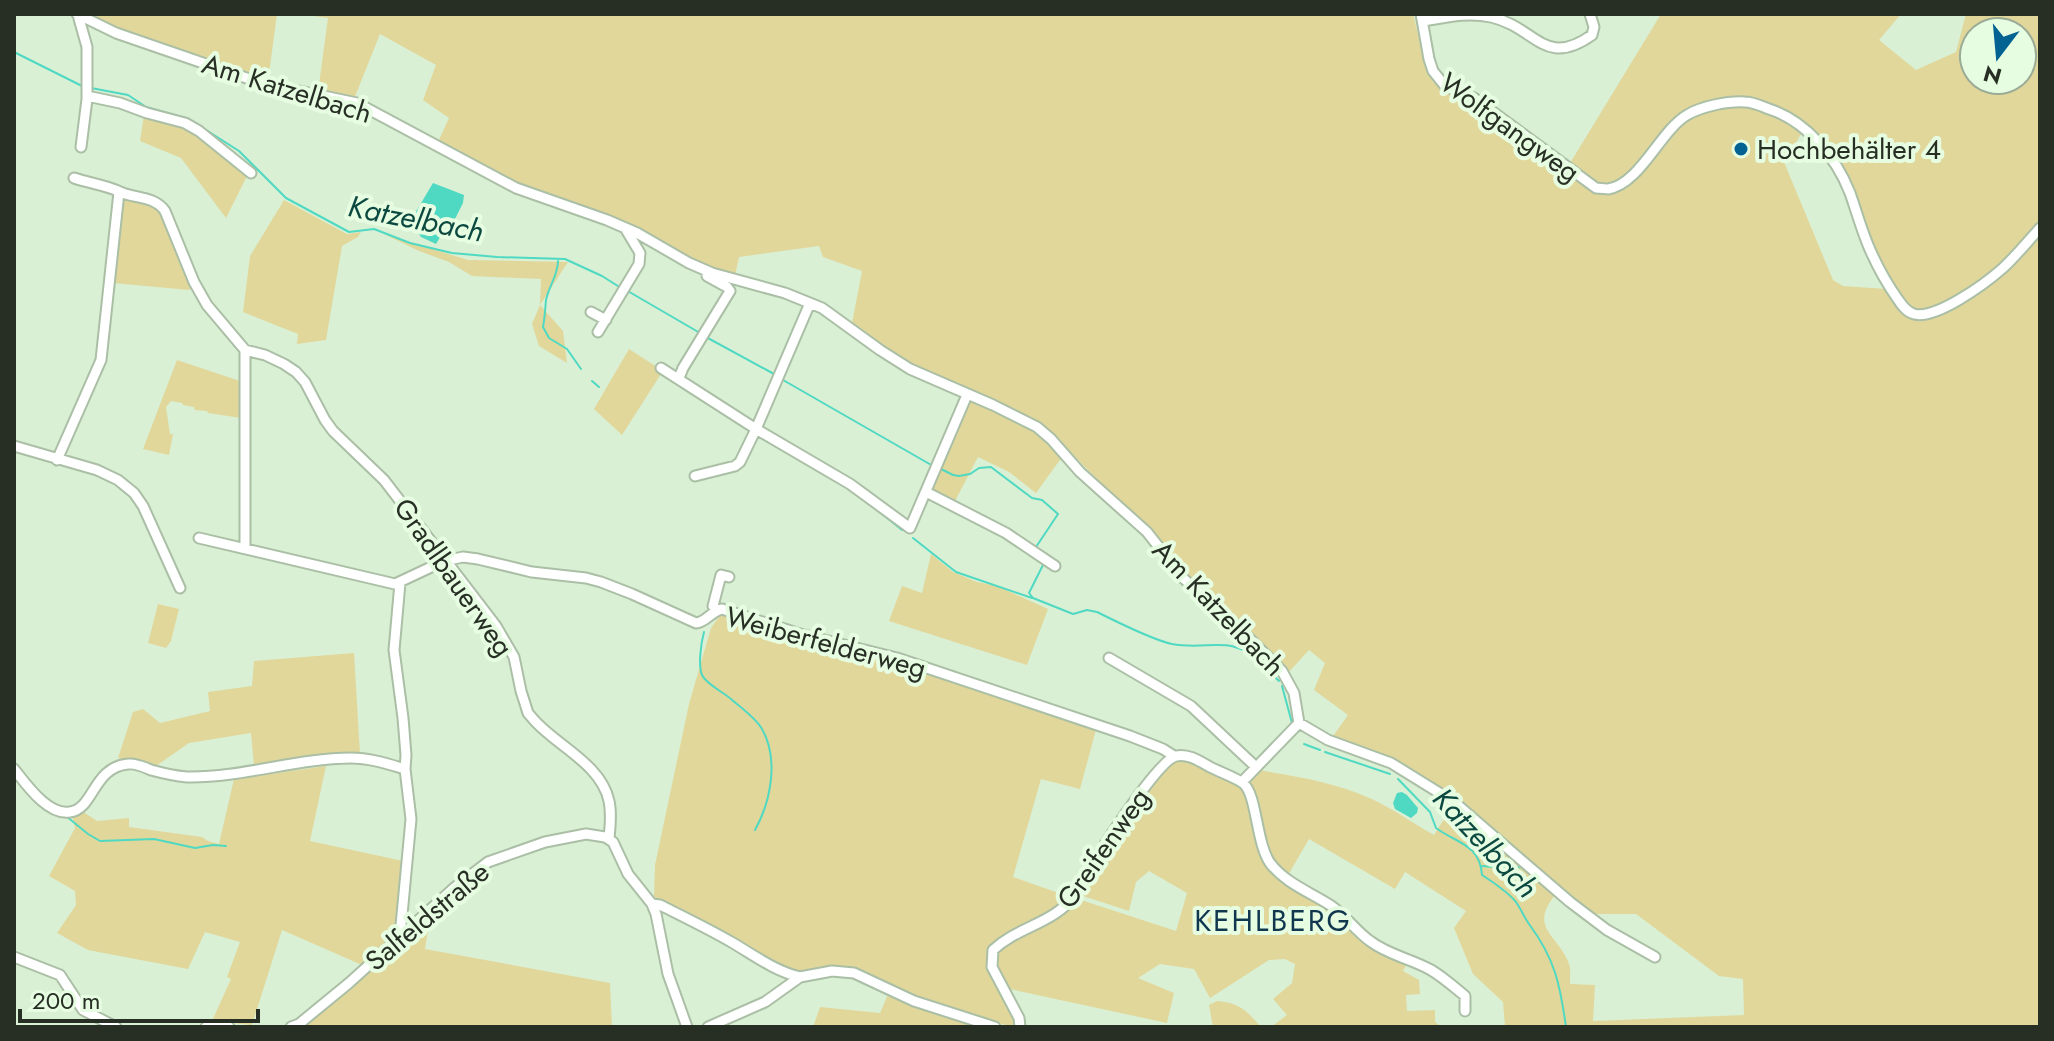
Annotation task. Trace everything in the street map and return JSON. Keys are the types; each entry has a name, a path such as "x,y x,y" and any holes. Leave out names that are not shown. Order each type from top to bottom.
{"street":[{"path":"77,14 87,47 87,96 81,147"},
{"name":"Am Katzelbach","path":"77,14 116,33 261,83 357,103 516,188 625,228 700,268 785,293 822,308 891,358 1037,427 1099,490 1147,532 1184,579 1282,671 1294,693 1299,723"},
{"path":"1422,18 1467,14 1494,18 1549,47 1559,49 1576,45 1592,35 1594,27 1590,14"},
{"name":"Wolfgangweg","path":"1422,18 1433,71 1445,86 1474,98 1596,188 1608,189 1623,183 1686,115 1704,109 1748,102 1797,122 1829,155 1842,177 1878,268 1911,314 1940,310 1982,283 2003,267 2040,228"},
{"path":"87,96 185,123 251,173"},
{"path":"74,178 161,205 200,294 245,350 245,548"},
{"path":"57,460 101,360 119,192"},
{"path":"598,332 638,268 640,253 625,228"},
{"name":"Am Katzelbach","path":"679,378 730,291 700,268"},
{"path":"695,476 740,462 810,303"},
{"path":"591,312 606,320"},
{"name":"Gradlbauerweg","path":"245,350 265,355 296,372 333,431 384,480 496,626 514,657 528,713 589,768 607,792 611,815 609,839"},
{"path":"661,368 850,484 910,528 967,395"},
{"path":"14,446 97,470 118,480 134,493 140,499 180,588"},
{"path":"926,492 1015,538 1055,566"},
{"path":"199,538 362,577 400,583 394,650 403,718 411,830 400,936"},
{"name":"Weiberfelderweg","path":"400,583 444,561 463,557 532,572 586,578 632,594 696,623 722,609 800,634 897,658 1130,736 1174,756"},
{"path":"717,610 713,606 721,575 729,577"},
{"path":"1109,658 1191,706 1256,767"},
{"path":"1242,782 1299,723 1328,740 1391,763 1454,802 1570,902 1607,930 1655,957"},
{"path":"1174,756 1193,759 1246,785 1253,802 1263,849 1283,876 1332,906 1368,940 1433,970 1465,996 1465,1011"},
{"name":"Greifenweg","path":"1020,1027 1019,1018 992,967 993,950 1005,939 1055,916 1077,893 1144,790 1163,764 1174,756"},
{"path":"14,769 40,800 69,813 82,808 95,785 111,769 129,763 185,777 354,758 405,769"},
{"name":"Salfeldstraße","path":"291,1027 299,1024 349,983 454,888 488,862 575,835 596,835 609,839"},
{"path":"609,839 628,874 652,904 668,974 687,1027"},
{"path":"652,904 708,929 774,968 800,977"},
{"path":"14,957 60,975 83,1010 116,1027"},
{"path":"708,1027 765,1002 800,977 832,971 854,973 914,1001 995,1027"},
{"path":"206,1027 229,1027"}],"shaded area":[{"path":"88,14 277,14 268,81 117,29"},
{"path":"299,14 1413,14 1433,82 1470,102 1567,168 1661,14 1901,14 1879,40 1916,70 1956,52 1958,44 1958,96 2038,96 2038,16 1965,16 2040,14 2040,1027 1505,1027 1503,1002 1473,974 1454,928 1466,911 1405,872 1395,889 1309,839 1287,877 1271,856 1247,782 1258,770 1346,789 1374,800 1434,835 1454,803 1391,763 1331,739 1348,715 1314,690 1325,663 1309,650 1288,673 1039,423 998,401 930,374 886,350 852,323 862,271 823,257 819,246 739,257 735,276 705,266 655,239 509,182 438,142 449,118 423,100 436,65 380,34 354,99 318,92 328,18","holes":["1806,126 1855,199 1887,289 1843,286 1833,280 1784,162","1555,895 1580,914 1636,914 1719,976 1743,979 1744,1015 1593,1021 1595,985 1570,984 1569,964 1545,924 1547,907"]},
{"path":"144,115 182,125 248,174 226,218 181,158 140,141"},
{"path":"127,198 152,204 164,217 193,287 189,290 113,283 120,203"},
{"path":"284,200 347,234 361,232 342,246 326,340 297,344 298,334 243,312 250,256"},
{"path":"384,234 468,260 568,262 540,305 541,279 472,276 449,262"},
{"path":"540,305 563,331 567,363 539,346 532,324"},
{"path":"629,349 657,367 661,374 622,435 594,409"},
{"path":"177,360 240,381 241,418 195,410 194,407 171,401 166,407 170,434 173,434 169,455 143,449"},
{"path":"971,399 1027,424 1065,453 1036,493 1009,472 978,457 954,503 934,493 933,486"},
{"path":"931,554 953,572 997,586 1048,609 1027,665 889,621 902,586 922,593"},
{"path":"158,604 179,609 171,641 166,648 148,643"},
{"path":"723,611 854,648 1097,726 1080,789 1041,779 1013,877 1070,897 1051,914 1000,938 988,954 992,977 1014,1015 1015,1023 1011,1026 918,1000 851,969 801,972 782,968 654,897 655,865 689,704 711,628"},
{"path":"354,653 360,754 327,755 254,766 251,733 189,743 156,766 118,758 133,712 143,709 160,723 210,711 208,692 252,686 254,661"},
{"path":"1182,758 1243,786 1272,870 1323,904 1366,943 1408,961 1403,971 1419,980 1420,994 1406,995 1407,1011 1435,1010 1435,1022 1442,1027 1271,1027 1287,1015 1273,999 1292,983 1295,964 1285,959 1269,960 1210,998 1194,969 1160,964 1138,978 1174,993 1167,1023 1005,988 994,965 994,955 1011,941 1048,924 1078,899 1176,931 1187,893 1149,871 1136,882 1129,911 1080,895 1102,857 1167,764"},
{"path":"326,766 310,841 403,861 394,935 362,965 282,930 252,1025 212,1021 231,979 227,977 240,942 205,932 188,969 88,950 57,933 76,905 75,891 49,876 75,828 72,815 82,811 97,821 129,818 129,827 202,837 219,844 234,779"},
{"path":"431,912 425,949 610,983 612,1027 297,1027"},
{"path":"889,992 982,1027 813,1027 820,1007 880,1013"},
{"path":"1217,1001 1242,1008 1261,1027 1213,1027 1209,1005"}],"water":[{"path":"433,183 464,195 448,233 443,232 436,244 421,237 411,220"},
{"path":"1402,792 1418,808 1411,818 1395,809 1393,803 1397,793"}],"waterway":[{"name":"Katzelbach","path":"14,52 82,86"},
{"name":"Katzelbach","path":"91,88 128,95 146,107 189,119 239,151 286,198 349,232 374,229 410,243 452,253 565,259 621,288"},
{"path":"558,261 546,300 543,327 549,338 567,349 581,369"},
{"name":"Katzelbach","path":"626,290 700,333"},
{"name":"Katzelbach","path":"706,337 774,374"},
{"name":"Katzelbach","path":"783,380 933,466"},
{"path":"592,381 599,387"},
{"name":"Katzelbach","path":"941,469 959,476 991,467 1032,498 1042,500 1058,514 1037,549"},
{"name":"Katzelbach","path":"881,513 902,530"},
{"name":"Katzelbach","path":"913,538 956,572 1032,598"},
{"name":"Katzelbach","path":"1043,565 1029,593 1033,598 1073,614 1087,610 1097,612 1172,644 1239,648 1261,663"},
{"path":"704,632 700,660 702,675 752,717 767,741 771,780 755,830"},
{"name":"Katzelbach","path":"1267,669 1279,681"},
{"name":"Katzelbach","path":"1282,686 1292,723"},
{"name":"Katzelbach","path":"1304,744 1320,750"},
{"name":"Katzelbach","path":"1325,752 1390,774"},
{"name":"Katzelbach","path":"1398,779 1430,812 1436,828 1472,850 1482,875 1516,902 1551,961 1559,985 1566,1027"},
{"path":"66,816 100,841 154,839 195,848 226,846"},
{"path":"1482,866 1523,867"}],"place":[{"name":"Hochbehälter 4","path":"1741,149"}],"district":[{"name":"KEHLBERG","path":"1273,921"}]}
